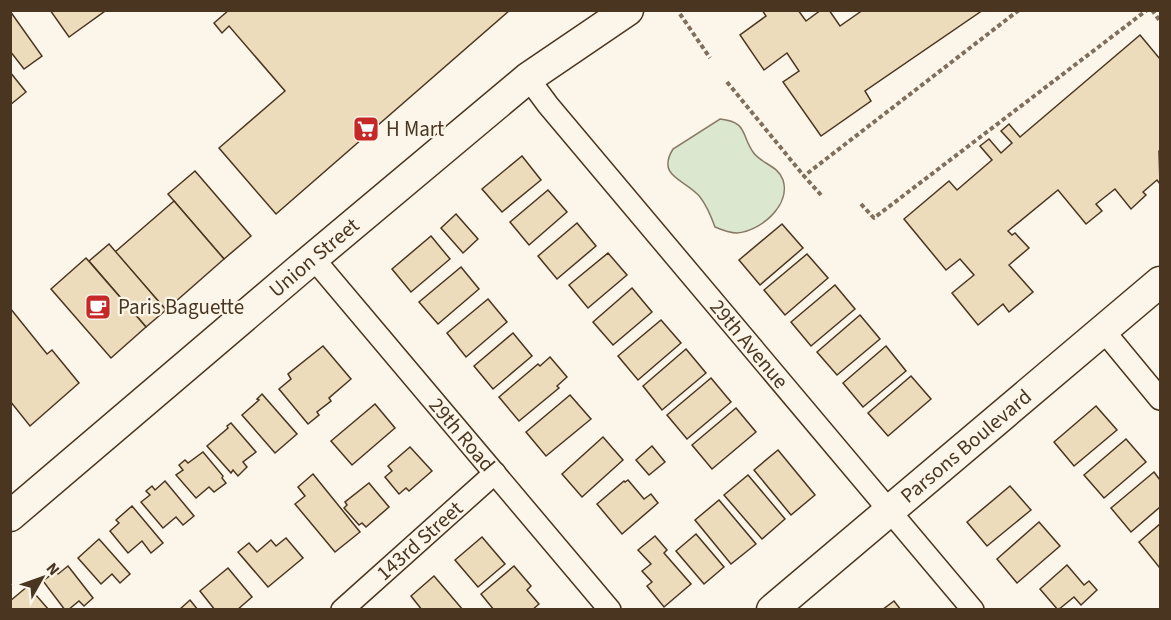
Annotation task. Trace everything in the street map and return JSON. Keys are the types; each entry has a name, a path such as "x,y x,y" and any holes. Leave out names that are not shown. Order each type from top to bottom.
{"street":[{"name":"Union Street","path":"14,507 528,78 628,10"},
{"name":"29th Avenue","path":"528,78 548,105 973,609"},
{"name":"29th Road","path":"314,258 610,609"},
{"name":"Parsons Boulevard","path":"772,609 1161,282"},
{"path":"1103,330 1161,399"},
{"name":"143rd Street","path":"342,609 495,473"}],"path":[{"path":"804,176 1019,10"},
{"path":"861,204 874,218 1147,10"},
{"path":"1152,10 1161,21"},
{"path":"680,15 710,58"},
{"path":"728,82 821,195"}],"green space":[{"path":"720,119 740,126 756,156 777,171 783,180 783,199 772,215 755,227 737,233 715,227 700,197 674,177 668,166 673,149"}],"building":[{"path":"50,10 105,10 105,11 69,37"},
{"path":"229,10 510,10 276,214 219,148 285,91 229,26 222,33 214,23"},
{"path":"762,10 798,10 806,21 821,10 829,10 840,26 863,10 983,10 865,91 871,101 821,136 783,82 799,71 787,53 764,70 740,35 766,16"},
{"path":"10,11 42,56 24,69 10,51"},
{"path":"1140,35 1160,59 1160,184 1157,180 1143,192 1146,195 1131,209 1115,189 1096,204 1102,211 1086,224 1058,190 1008,231 1012,235 1015,233 1029,248 1009,265 1033,292 1009,312 1003,304 978,325 952,293 974,275 960,259 946,270 904,219 949,181 957,190 992,160 980,146 989,139 1001,153 1012,143 1001,131 1009,124 1020,137"},
{"path":"10,72 26,92 10,105"},
{"path":"522,156 541,180 502,212 482,189"},
{"path":"195,171 251,236 224,259 168,194"},
{"path":"548,190 567,212 529,245 510,222"},
{"path":"174,201 224,259 166,310 115,252"},
{"path":"456,214 478,239 463,253 441,228"},
{"path":"577,223 596,246 557,279 538,256"},
{"path":"782,224 803,248 760,285 739,260"},
{"path":"431,236 450,259 411,292 392,269"},
{"path":"109,244 166,310 146,327 89,261"},
{"path":"608,253 627,275 588,308 569,285"},
{"path":"807,254 828,278 785,315 764,290"},
{"path":"86,258 146,327 111,358 51,289"},
{"path":"461,267 479,289 438,324 419,302"},
{"path":"835,285 855,309 811,346 791,322"},
{"path":"632,288 652,312 613,345 593,322"},
{"path":"488,299 507,322 466,357 447,333"},
{"path":"10,308 47,354 52,350 79,383 30,426 10,401"},
{"path":"860,315 880,339 837,375 817,352"},
{"path":"661,320 681,343 638,380 618,356"},
{"path":"513,333 532,356 493,389 474,366"},
{"path":"323,346 351,379 329,398 331,401 317,412 319,415 308,424 279,389 291,379 288,374"},
{"path":"886,346 906,371 863,407 843,383"},
{"path":"686,349 706,373 662,410 643,386"},
{"path":"550,357 567,377 557,386 559,388 519,421 499,397 538,364 540,366"},
{"path":"911,376 931,399 888,436 868,413"},
{"path":"711,378 731,402 687,439 667,415"},
{"path":"262,394 297,434 275,453 242,415 259,400 257,399"},
{"path":"570,395 591,419 546,456 526,432"},
{"path":"375,404 395,428 352,465 331,441"},
{"path":"1096,406 1117,430 1074,466 1054,442"},
{"path":"736,408 756,432 712,469 692,445"},
{"path":"231,423 256,452 243,462 247,467 238,476 233,470 231,473 207,446"},
{"path":"603,437 623,460 582,497 562,474"},
{"path":"1126,439 1146,462 1104,498 1084,475"},
{"path":"652,446 665,462 649,475 636,460"},
{"path":"410,447 432,471 409,491 406,488 399,494 385,477 392,471 388,466"},
{"path":"778,450 815,495 791,515 754,470"},
{"path":"203,452 226,483 214,492 209,487 196,498 176,475 183,470 179,465 185,460 188,463"},
{"path":"1154,472 1160,480 1160,507 1131,532 1111,508"},
{"path":"313,474 360,532 335,552 295,504 305,496 298,487"},
{"path":"748,475 785,519 762,539 724,495"},
{"path":"628,480 644,499 651,494 658,503 622,534 597,504"},
{"path":"165,481 194,516 183,525 176,517 163,528 141,502 150,495 146,491 152,486 155,490"},
{"path":"369,483 389,507 366,527 362,523 359,525 344,508 347,505 345,502"},
{"path":"1010,486 1031,510 987,546 967,522"},
{"path":"719,500 756,544 731,564 695,520"},
{"path":"132,506 163,543 151,553 142,541 128,553 110,531 119,523 116,520"},
{"path":"1039,522 1060,546 1017,583 997,559"},
{"path":"1160,524 1160,566 1159,567 1139,542"},
{"path":"696,534 724,567 704,584 676,551"},
{"path":"655,536 667,550 664,553 691,584 664,607 647,586 652,582 642,571 651,564 638,550"},
{"path":"482,537 505,564 478,587 455,560"},
{"path":"286,538 303,558 268,587 238,552 249,543 257,552 271,540 276,546"},
{"path":"99,539 130,574 120,583 112,574 101,584 78,558"},
{"path":"1067,565 1084,585 1089,581 1097,590 1081,605 1074,597 1058,610 1040,589"},
{"path":"68,566 93,598 84,606 79,601 65,610 43,581 56,571 58,574"},
{"path":"514,566 531,586 527,590 539,604 532,610 494,610 481,594"},
{"path":"228,568 252,597 237,610 215,610 200,591"},
{"path":"434,576 463,610 422,610 411,596"},
{"path":"28,586 49,610 10,610 10,601"},
{"path":"190,600 198,610 179,610"},
{"path":"894,601 901,610 882,610"}],"place":[{"name":"H Mart","path":"366,129"},
{"name":"Paris Baguette","path":"98,307"}]}
